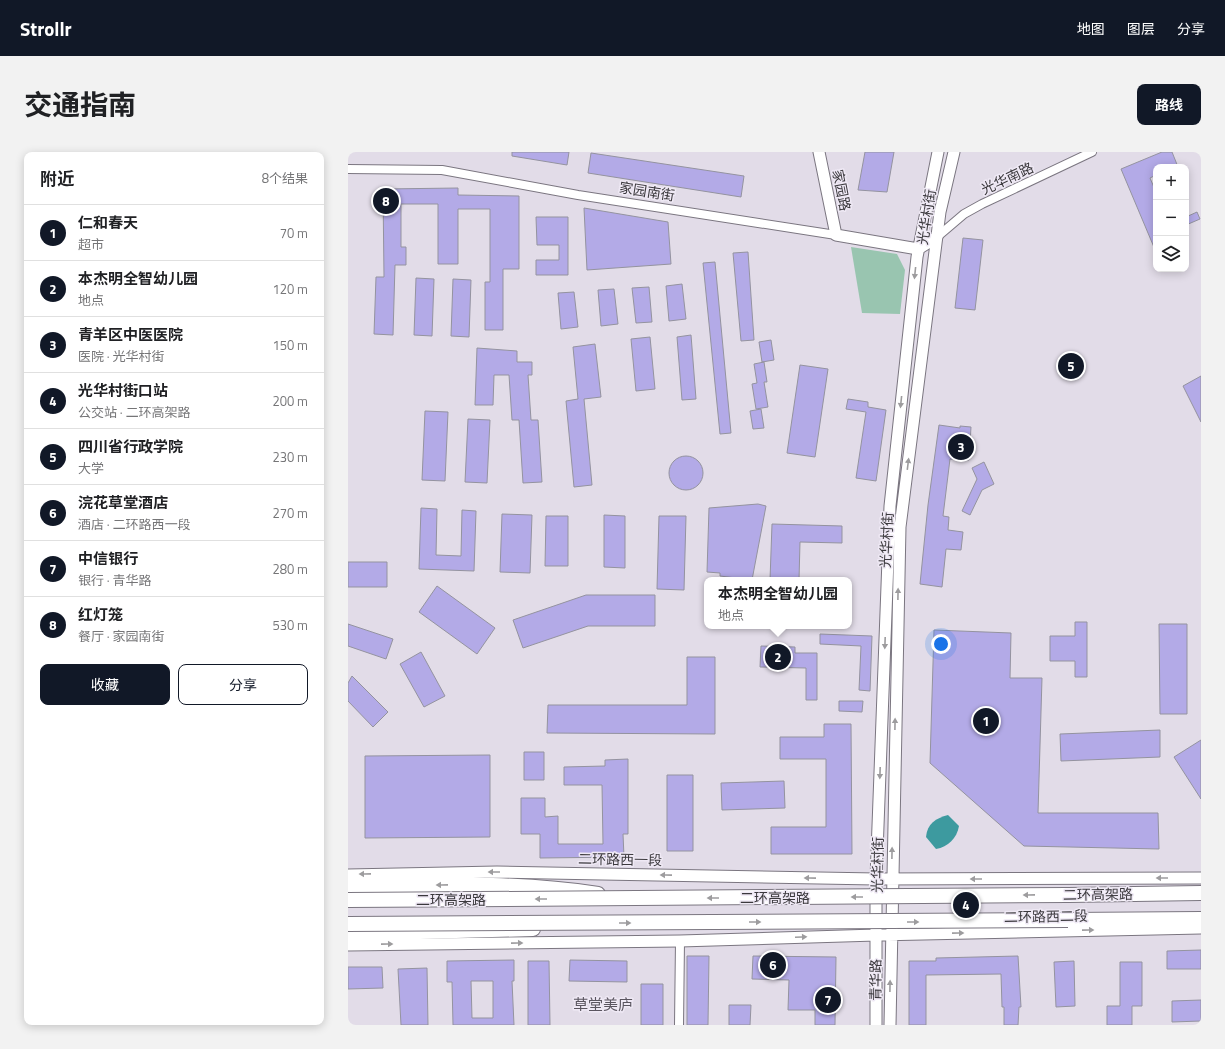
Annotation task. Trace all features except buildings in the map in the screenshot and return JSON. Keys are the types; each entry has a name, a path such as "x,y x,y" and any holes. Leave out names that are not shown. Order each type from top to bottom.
{"highway":[{"path":"348,886 484,884 557,888 620,898"},
{"name":"二环高架路","path":"348,900 1201,893"},
{"name":"二环高架路","path":"348,924 1201,919"},
{"path":"348,934 511,930 606,923"}],"main road":[{"name":"家园路","path":"819,152 836,235"},
{"name":"光华村街","path":"876,935 876,879 890,506 918,249 938,152"},
{"name":"光华村街","path":"891,934 891,879 900,527 940,212 954,152"},
{"name":"家园南街","path":"836,235 918,249"},
{"path":"918,249 937,236"},
{"name":"二环路西一段","path":"348,875 497,872 891,879"},
{"path":"891,879 1201,878"},
{"name":"二环路西二段","path":"891,934 1201,928"},
{"path":"348,945 680,941 891,934"},
{"name":"青华路","path":"890,1025 891,934"},
{"name":"青华路","path":"876,935 876,1025"}],"street":[{"name":"光华南路","path":"937,236 964,214 982,204 1092,152"},
{"name":"家园南街","path":"348,169 442,170 578,196 836,235"},
{"path":"679,1025 680,941"}],"green space":[{"path":"851,247 897,254 905,270 900,314 862,313"}],"water":[{"path":"948,815 959,826 958,830 954,838 948,844 936,849 926,837 928,828 936,820"}],"place":[{"name":"红灯笼","path":"386,201"},
{"name":"四川省行政学院","path":"1071,366"},
{"name":"青羊区中医医院","path":"961,447"},
{"name":"本杰明全智幼儿园","path":"778,657"},
{"name":"仁和春天","path":"986,721"},
{"name":"光华村街口站","path":"966,905"},
{"name":"浣花草堂酒店","path":"773,965"},
{"name":"中信银行","path":"828,1000"}],"district":[{"name":"草堂美庐","path":"603,1004"}]}
